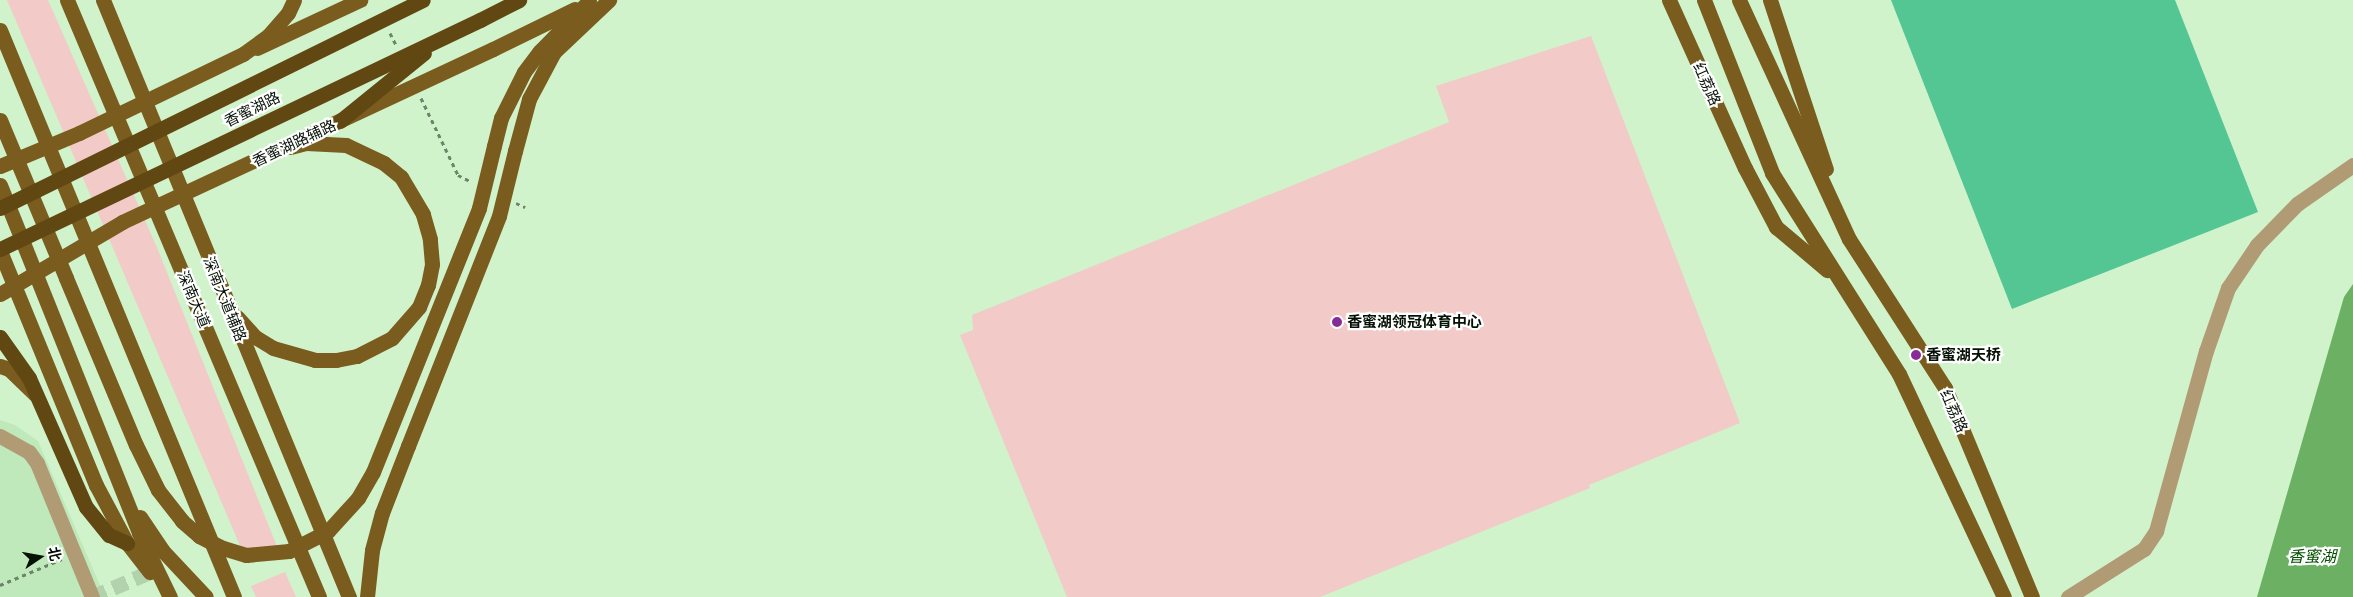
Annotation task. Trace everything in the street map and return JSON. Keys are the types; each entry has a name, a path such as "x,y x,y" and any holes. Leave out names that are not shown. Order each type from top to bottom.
{"highway":[{"name":"香蜜湖路","path":"0,208 423,0"},
{"name":"香蜜湖路","path":"0,250 520,0"},
{"path":"340,121 443,37"},
{"path":"0,336 17,358 40,399 86,508 109,535 127,544"}],"main road":[{"name":"深南大道","path":"67,0 319,597"},
{"name":"深南大道辅路","path":"103,0 349,597"},
{"path":"243,54 268,36 288,13 294,0"},
{"path":"0,166 79,133 360,0"},
{"path":"367,597 372,550 382,514 499,216 529,98 554,52 610,0"},
{"name":"红荔路","path":"1669,0 1745,168 1776,227 1839,281"},
{"name":"红荔路","path":"1704,0 1772,173 1899,374 2004,597"},
{"name":"红荔路","path":"1739,0 1849,239 1945,388 2032,597"},
{"name":"红荔路","path":"1770,0 1849,239"},
{"path":"0,120 136,445 158,490 182,521 199,536 246,555 289,551 310,542 333,527 358,498 373,472 479,208 494,146 507,104 524,72 540,51 591,1"},
{"name":"香蜜湖路辅路","path":"0,294 122,222 284,148 591,1"},
{"path":"0,30 234,597"},
{"path":"227,302 248,330 273,348 315,360 336,360 375,348 406,325 419,307 428,285 432,264 430,239 423,214 401,177 384,162 346,145 306,143 284,148"},
{"path":"0,185 151,560 170,597"},
{"path":"0,250 96,485 127,544 170,597"},
{"path":"0,366 9,369 40,399"},
{"path":"117,473 130,501 162,550 206,597"}],"street":[{"path":"2068,597 2125,563 2144,549 2152,537 2206,351 2228,288 2257,246 2297,204 2353,165"},
{"path":"0,436 28,452 37,463 92,597"}],"path":[{"path":"387,26 399,52"},
{"path":"420,96 458,175 475,183"},
{"path":"508,199 525,207"},
{"path":"0,586 74,554"}],"shaded area":[{"path":"7,0 48,0 158,250 278,549 247,562"},
{"name":"香蜜湖领冠体育中心","path":"1591,36 1740,423 1589,485 1590,488 1320,597 1067,597 960,335 973,330 972,315 1449,122 1436,86"},
{"path":"0,420 15,425 38,441 105,597 0,597"},
{"path":"285,572 296,597 256,597 251,586"}],"water":[{"name":"香蜜湖","path":"2353,284 2353,597 2257,597 2344,297"}],"building":[{"path":"1891,0 2175,0 2258,212 2012,309"}],"tunnel":[{"path":"92,597 150,572"}],"place":[{"name":"香蜜湖领冠体育中心","path":"1337,322"},
{"name":"香蜜湖天桥","path":"1916,355"}]}
